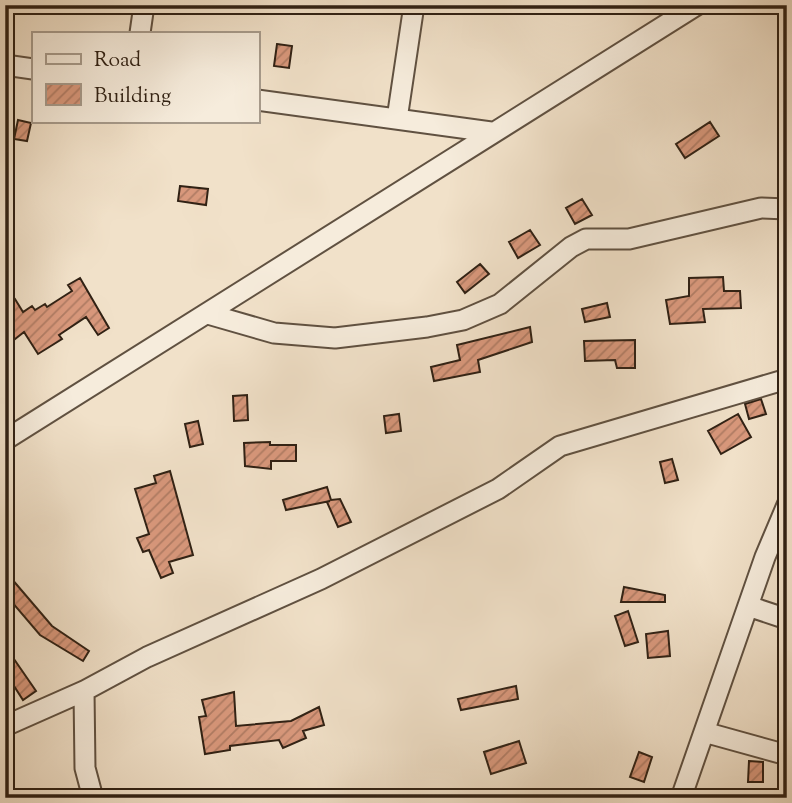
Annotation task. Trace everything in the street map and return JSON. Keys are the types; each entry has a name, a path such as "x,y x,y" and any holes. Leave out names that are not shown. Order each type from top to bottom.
{"street":[{"path":"140,32 144,5"},
{"path":"397,119 414,5"},
{"path":"5,440 208,314 491,132 697,5"},
{"path":"5,65 32,69"},
{"path":"259,100 491,132"},
{"path":"208,314 274,333 335,338 427,327 463,320 500,304 571,247 586,239 629,239 761,208 787,209"},
{"path":"5,726 83,691 147,657 321,579 498,489 560,446 787,379"},
{"path":"681,798 748,606 787,505"},
{"path":"748,606 787,619"},
{"path":"83,691 85,768 93,798"},
{"path":"704,732 787,755"}],"building":[{"path":"277,44 292,46 289,68 274,66"},
{"path":"18,120 31,123 27,141 14,139"},
{"path":"710,122 719,136 685,158 676,144"},
{"path":"180,186 208,189 206,205 178,201"},
{"path":"582,199 592,215 575,224 566,208"},
{"path":"530,230 540,245 518,258 509,242"},
{"path":"480,264 489,274 465,293 457,282"},
{"path":"723,277 724,291 740,291 741,308 703,309 705,322 670,324 666,300 689,296 689,278"},
{"path":"80,278 109,328 98,335 86,317 59,335 62,339 38,354 24,332 5,347 5,305 15,299 23,312 32,306 35,310 45,304 47,307 72,291 68,285"},
{"path":"607,303 610,317 585,322 582,309"},
{"path":"530,327 532,342 478,360 480,372 434,381 431,367 460,360 457,345"},
{"path":"635,340 635,368 617,368 615,360 585,361 584,341"},
{"path":"247,395 248,420 234,421 233,396"},
{"path":"761,399 766,414 749,419 745,404"},
{"path":"399,414 401,431 386,433 384,416"},
{"path":"738,414 751,437 721,454 708,431"},
{"path":"198,421 203,444 190,447 185,424"},
{"path":"270,442 270,445 296,445 296,461 271,461 271,469 245,466 244,443"},
{"path":"672,459 678,480 665,483 660,462"},
{"path":"170,471 193,555 169,562 173,573 161,578 149,550 143,552 137,538 149,534 135,489 156,483 154,476"},
{"path":"327,487 331,500 340,499 351,522 338,527 327,502 330,501 286,510 283,500"},
{"path":"5,571 52,626 89,651 83,661 40,635 5,594"},
{"path":"624,587 665,595 665,602 621,602"},
{"path":"628,611 638,642 625,646 615,616"},
{"path":"668,631 670,656 648,658 646,634"},
{"path":"5,646 36,691 23,700 5,672"},
{"path":"516,686 518,699 461,710 458,699"},
{"path":"234,692 236,726 291,721 319,707 324,725 303,731 306,738 283,748 279,740 230,746 230,750 205,754 199,717 206,716 202,700"},
{"path":"519,741 526,763 491,774 484,752"},
{"path":"639,752 652,757 644,782 630,777"},
{"path":"749,761 763,762 763,782 748,782"}]}
